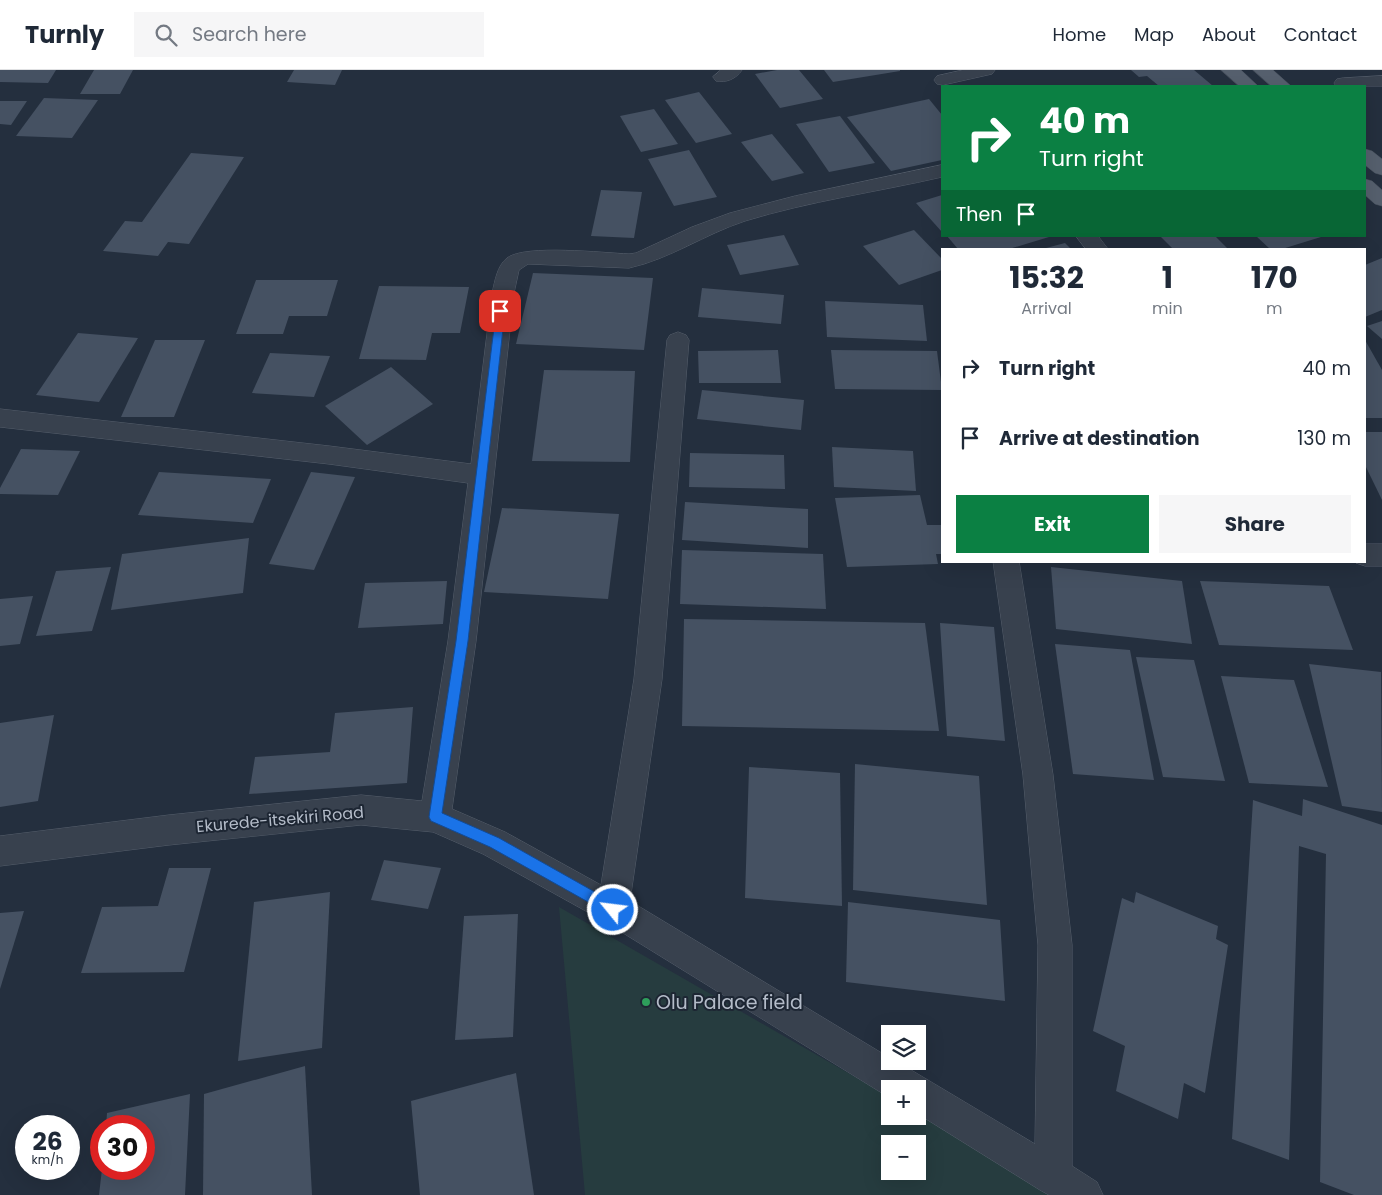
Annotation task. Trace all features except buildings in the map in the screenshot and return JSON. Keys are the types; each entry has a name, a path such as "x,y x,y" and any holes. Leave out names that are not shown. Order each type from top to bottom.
{"main road":[{"path":"1230,70 1249,85"},
{"path":"1262,70 1281,85"},
{"path":"1366,156 1382,169"},
{"path":"1366,186 1382,200"}],"street":[{"path":"942,79 986,70"},
{"path":"1343,83 1382,81"},
{"path":"436,817 462,641 503,293 508,269 511,264 519,258 528,257 629,261 642,259 708,227 773,208 941,171"},
{"path":"1087,237 1097,248"},
{"path":"613,910 648,679 678,340"},
{"path":"0,418 329,455 482,475"},
{"path":"1366,555 1382,555"},
{"path":"1006,563 1038,775 1055,945 1053,1177"},
{"name":"Ekurede-itsekiri Road","path":"0,851 169,830 361,810 436,817 494,843 613,910 893,1080"},
{"path":"926,1099 1084,1195"}],"green space":[{"name":"Olu Palace field","path":"559,907 881,1092 881,1125 926,1125 926,1118 1060,1195 585,1195"}],"place":[{"name":"Olu Palace field","path":"646,1002"}],"route":[{"path":"500,311 462,641 436,817 494,843 613,910"}]}
